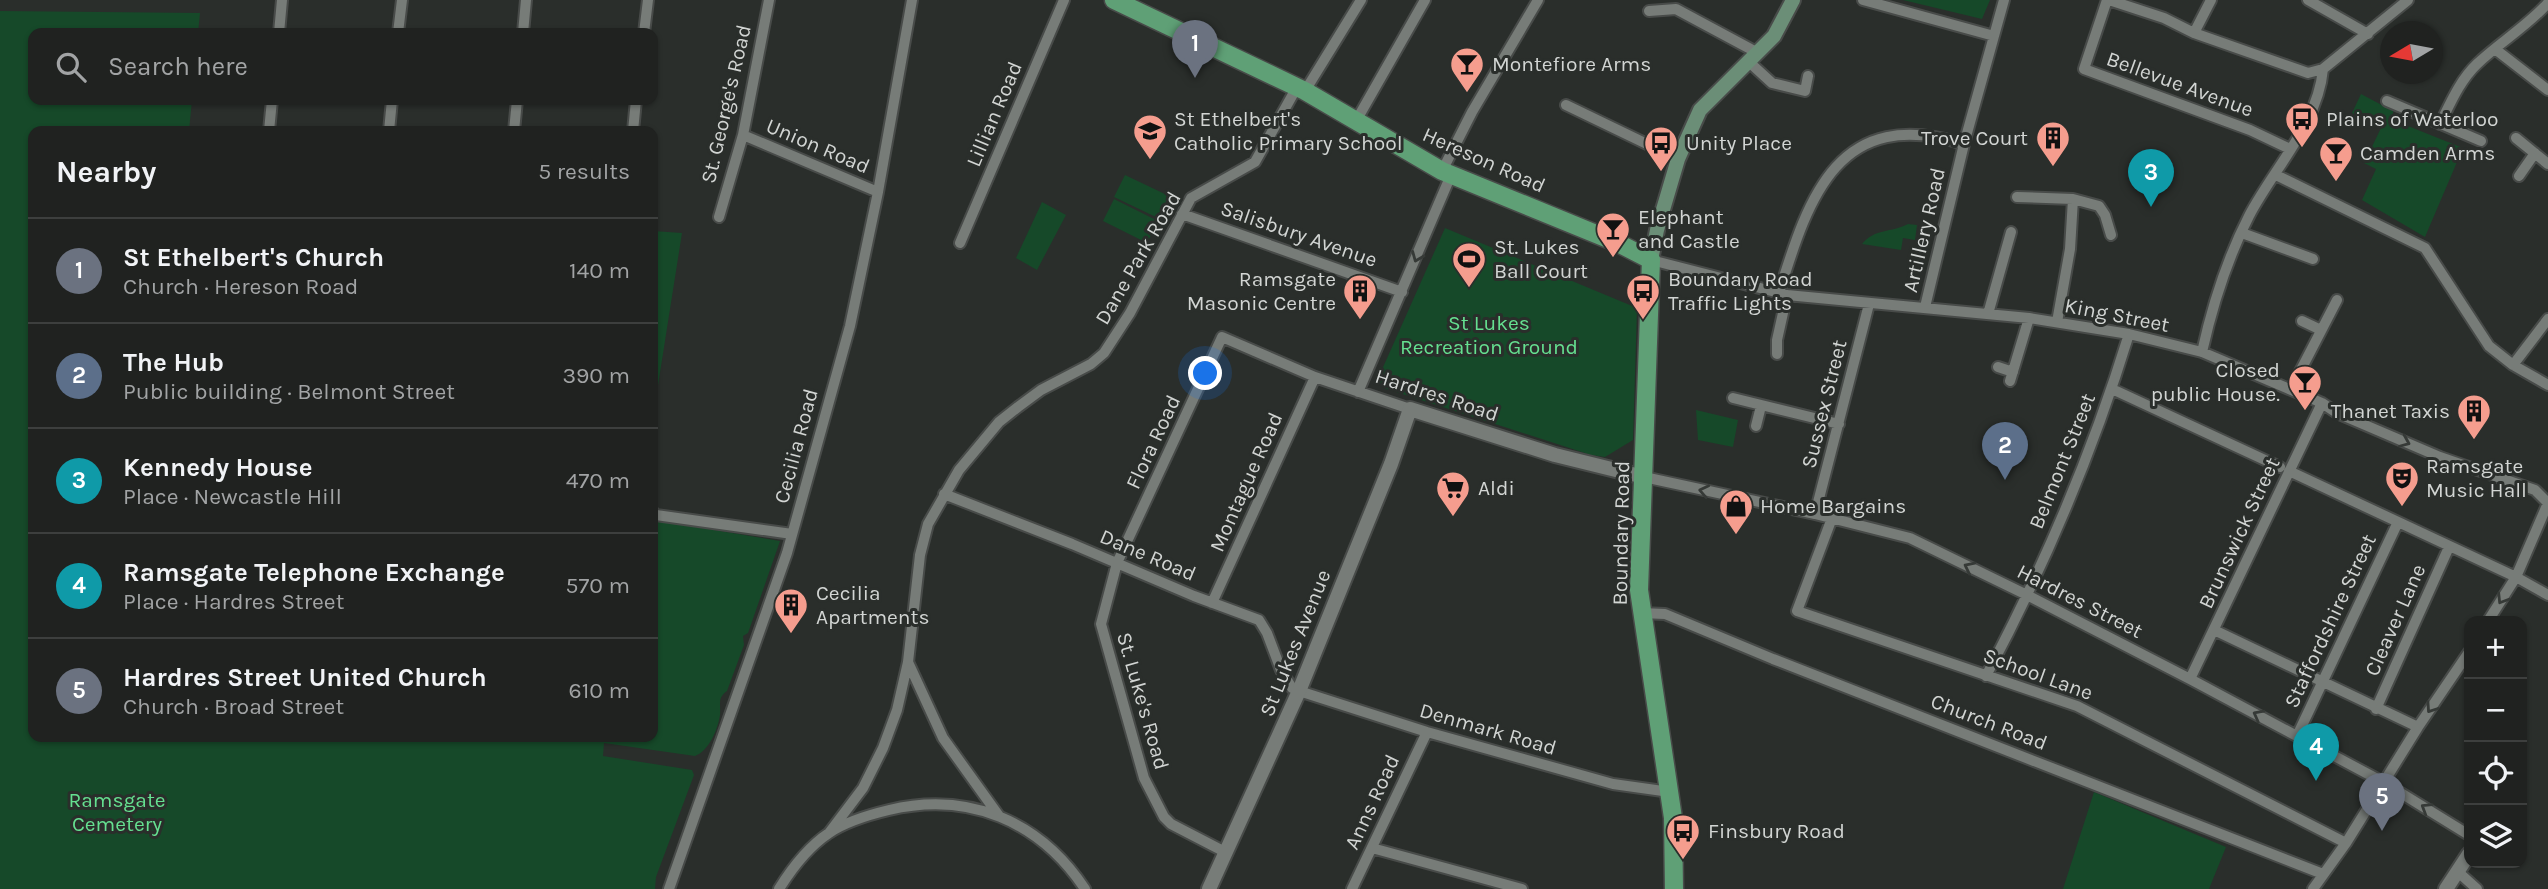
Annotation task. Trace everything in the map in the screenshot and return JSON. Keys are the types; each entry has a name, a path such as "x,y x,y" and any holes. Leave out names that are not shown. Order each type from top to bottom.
{"main road":[{"name":"Hereson Road","path":"1114,0 1301,89 1447,173 1618,243 1651,260"},
{"path":"1651,260 1678,159 1700,110 1774,36 1793,0"},
{"name":"Boundary Road","path":"1651,260 1639,568 1641,612 1675,837 1674,889"}],"street":[{"path":"279,28 282,0"},
{"path":"399,28 402,0"},
{"path":"523,28 526,0"},
{"path":"645,28 648,0"},
{"name":"St. George's Road","path":"719,217 743,135 769,0"},
{"name":"Cecilia Road","path":"669,889 792,534 850,326 878,191 912,0"},
{"name":"Lillian Road","path":"960,243 1063,0"},
{"name":"Dane Park Road","path":"829,833 863,788 883,748 897,710 908,662 920,555 928,524 958,470 999,422 1041,390 1091,364 1104,353 1130,313 1191,198 1255,162 1361,0"},
{"path":"1356,121 1425,0"},
{"path":"1358,392 1402,292 1472,112 1538,0"},
{"path":"1863,0 1994,36"},
{"name":"Artillery Road","path":"1926,307 1964,144 2004,0"},
{"path":"2108,0 2164,18 2194,33 2308,73 2323,69 2409,0"},
{"name":"Bellevue Avenue","path":"2108,0 2084,69 2250,130 2290,149"},
{"path":"2194,33 2211,0"},
{"path":"2308,0 2368,34"},
{"path":"2440,124 2463,81 2476,65 2548,4 2541,0"},
{"path":"1649,11 1676,9 1753,57 1772,83 1805,91 1808,76"},
{"path":"2495,49 2548,90"},
{"path":"2202,352 2220,291 2249,215 2276,175 2321,88 2323,69"},
{"path":"2387,101 2481,141"},
{"path":"269,126 272,105"},
{"path":"389,126 392,105"},
{"path":"514,126 517,105"},
{"path":"633,126 636,105"},
{"path":"1566,105 1678,159"},
{"path":"1777,354 1783,294 1795,240 1827,176 1838,163 1877,139 1899,134 1935,136 1964,144"},
{"name":"Union Road","path":"743,135 878,191"},
{"path":"2516,138 2548,164"},
{"path":"2519,176 2535,153"},
{"path":"2276,175 2425,248 2488,346 2513,365 2548,385"},
{"path":"2017,197 2073,199 2099,206 2111,235"},
{"path":"2057,322 2070,249 2073,199"},
{"name":"Salisbury Avenue","path":"1182,214 1402,292"},
{"path":"1988,314 2011,232"},
{"path":"2242,233 2313,259"},
{"name":"King Street","path":"1651,260 1783,294 2029,318 2129,334 2202,352 2440,457 2535,490 2548,503"},
{"path":"2291,389 2337,300"},
{"name":"Sussex Street","path":"1815,514 1869,304"},
{"path":"1998,367 2012,377 2029,318"},
{"path":"2513,365 2548,319"},
{"path":"2302,321 2321,330"},
{"name":"Belmont Street","path":"1986,676 2027,595 2085,460 2129,334"},
{"name":"Hardres Road","path":"1222,337 1315,377 1358,392 1555,455 1644,477"},
{"name":"Flora Road","path":"1117,563 1222,337"},
{"name":"Montague Road","path":"1212,603 1315,377"},
{"path":"2112,389 2516,577 2548,595"},
{"path":"1733,398 1839,424"},
{"name":"Brunswick Street","path":"2190,679 2285,469 2322,403"},
{"path":"1756,426 1761,406"},
{"name":"St Lukes Avenue","path":"1209,889 1299,691 1391,464 1410,409"},
{"name":"Hardres Street","path":"1644,477 1815,514 1910,538 2190,679 2383,782 2464,832"},
{"name":"Dane Road","path":"944,494 1259,620 1281,670 1292,688 1299,691"},
{"path":"2491,616 2516,577 2548,503"},
{"path":"658,514 792,534"},
{"name":"School Lane","path":"1832,518 1797,611 2077,706 2346,843"},
{"name":"Staffordshire Street","path":"2297,736 2398,522"},
{"name":"Cleaver Lane","path":"2376,709 2449,547"},
{"name":"St. Luke's Road","path":"1117,563 1101,624 1144,778 1171,824 1227,853"},
{"name":"Church Road","path":"1641,612 1665,614 1773,659 2323,874"},
{"path":"2214,630 2418,727"},
{"path":"2313,889 2346,843 2418,727 2464,659"},
{"path":"908,662 943,738 999,816"},
{"name":"Denmark Road","path":"1299,691 1427,732 1613,784 1670,792"},
{"name":"Anns Road","path":"1352,889 1427,732"},
{"path":"779,889 807,852 829,833 860,817 931,804 958,805 999,816 1023,827 1046,844 1074,873 1085,889"},
{"path":"1372,848 1522,889"},
{"path":"2446,889 2464,861"},
{"path":"2457,871 2477,889"}],"green space":[{"path":"1903,0 1990,0 1982,19"},
{"name":"Ramsgate Cemetery","path":"0,11 200,13 198,28 28,28 28,105 192,105 189,126 28,126 28,742 658,742 658,521 780,541 748,633 743,636 744,645 727,691 721,699 717,727 705,749 695,756 604,743 603,756 692,770 694,775 656,877 655,889 0,889"},
{"path":"2361,94 2393,111 2393,120 2463,148 2425,237 2362,200 2376,169 2364,163 2381,128 2352,113"},
{"path":"1125,175 1169,196 1158,218 1114,197"},
{"path":"1114,199 1158,221 1147,243 1103,221"},
{"path":"1042,202 1066,215 1037,270 1016,258"},
{"path":"1908,224 1917,225 1915,240 1903,238 1901,250 1862,244 1872,235"},
{"name":"St Lukes Recreation Ground","path":"1445,228 1637,308 1633,440 1605,457 1591,455 1384,388 1379,381 1380,374"},
{"path":"658,231 682,233 658,385"},
{"path":"1696,410 1738,420 1733,447 1698,440"},
{"path":"2094,792 2226,847 2209,889 2063,889"}],"place":[{"name":"St Ethelbert's Church","path":"1195,78"},
{"name":"Montefiore Arms","path":"1467,94"},
{"name":"Plains of Waterloo","path":"2302,149"},
{"name":"St Ethelbert's Catholic Primary School","path":"1150,161"},
{"name":"Trove Court","path":"2053,168"},
{"name":"Unity Place","path":"1661,173"},
{"name":"Camden Arms","path":"2336,183"},
{"name":"Kennedy House","path":"2151,207"},
{"name":"Elephant and Castle","path":"1613,259"},
{"name":"St. Lukes Ball Court","path":"1469,289"},
{"name":"Ramsgate Masonic Centre","path":"1360,321"},
{"name":"Boundary Road Traffic Lights","path":"1643,321"},
{"name":"Closed public House.","path":"2305,412"},
{"name":"Thanet Taxis","path":"2474,441"},
{"name":"The Hub","path":"2005,480"},
{"name":"Ramsgate Music Hall","path":"2402,508"},
{"name":"Aldi","path":"1453,518"},
{"name":"Home Bargains","path":"1736,536"},
{"name":"Cecilia Apartments","path":"791,635"},
{"name":"Ramsgate Telephone Exchange","path":"2316,781"},
{"name":"Hardres Street United Church","path":"2382,831"},
{"name":"Finsbury Road","path":"1683,861"}]}
